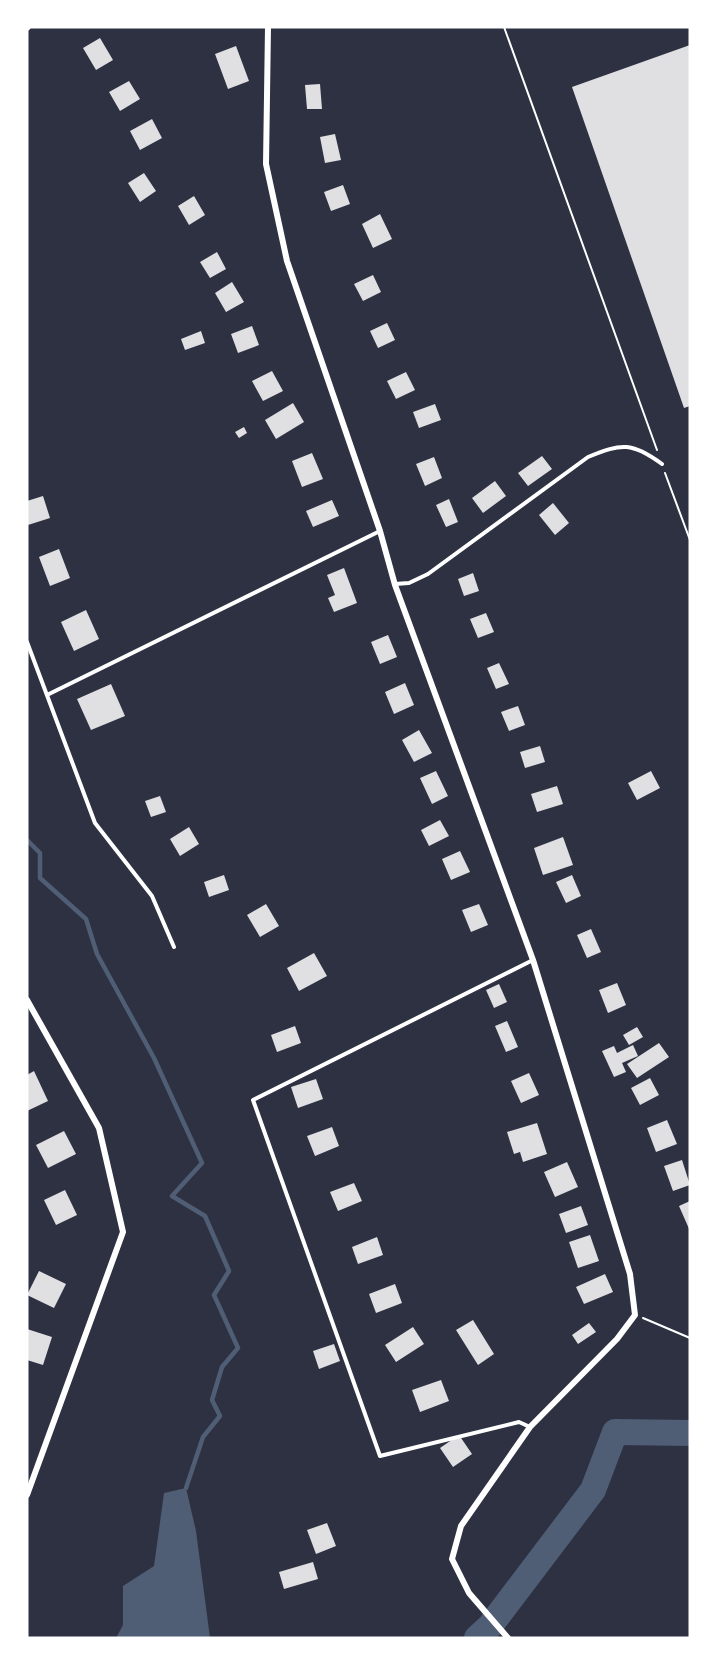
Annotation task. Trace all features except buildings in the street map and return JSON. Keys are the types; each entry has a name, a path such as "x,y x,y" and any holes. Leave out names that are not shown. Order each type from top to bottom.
{"street":[{"path":"268,27 266,164 287,261 380,531 395,585 533,960 630,1274 635,1315 617,1339 530,1427 461,1526 452,1559 469,1593 508,1638"},
{"path":"27,1000 99,1128 123,1232 27,1495"}],"lane":[{"path":"395,585 408,583 428,574 588,457 613,447 629,446 642,450 662,464"},
{"path":"47,695 380,531"},
{"path":"27,642 95,823 152,896 174,947"},
{"path":"530,1427 519,1422 380,1456 253,1100 533,960"}],"path":[{"path":"504,27 520,65 690,540"},
{"path":"635,1315 690,1338"}],"water":[{"path":"186,1488 196,1531 210,1638 116,1638 123,1625 123,1586 154,1566 164,1493"}],"waterway":[{"path":"27,840 40,853 40,878 86,919 97,954 154,1058 202,1163 172,1196 205,1216 229,1271 214,1295 238,1348 222,1367 212,1400 220,1416 203,1437 186,1488"},
{"path":"477,1638 490,1626 593,1490 615,1432 690,1433"}]}
